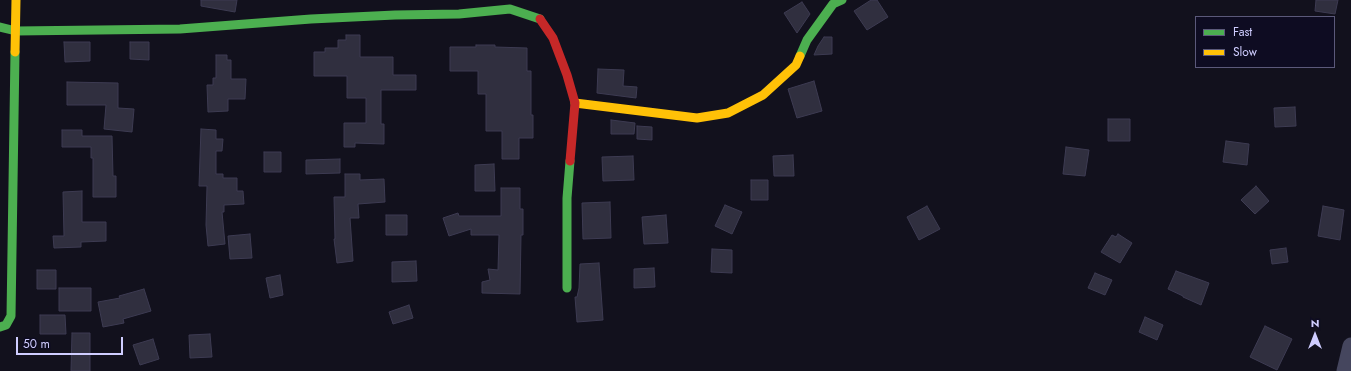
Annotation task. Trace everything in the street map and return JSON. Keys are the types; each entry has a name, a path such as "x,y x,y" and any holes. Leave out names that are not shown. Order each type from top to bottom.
{"street":[{"path":"0,327 6,325 11,316 16,0"},
{"path":"575,103 697,118 728,113 763,95 796,65 807,40 833,4 842,0"},
{"path":"0,27 16,32 107,29 180,29 311,19 459,14 510,9 541,19 553,38 567,75 575,103 568,191 567,288"},
{"path":"1345,371 1351,346"}],"building":[{"path":"201,0 237,0 235,12 201,6"},
{"path":"871,0 877,0 888,17 867,30 854,11"},
{"path":"1316,0 1338,0 1335,14 1315,11"},
{"path":"802,2 810,14 797,33 784,13"},
{"path":"346,35 360,35 360,57 393,57 393,75 416,75 416,90 381,90 381,124 384,124 384,144 355,143 355,147 344,147 344,123 366,123 366,98 347,98 347,76 314,76 314,52 325,52 325,48 338,48 338,40 346,40"},
{"path":"824,37 832,37 832,54 814,55 818,46"},
{"path":"64,42 90,42 90,61 65,62"},
{"path":"130,42 149,42 149,60 130,59"},
{"path":"476,45 527,48 527,71 531,71 531,115 533,115 533,138 519,138 519,159 502,159 502,131 486,131 486,94 478,94 478,71 450,71 450,47 476,47"},
{"path":"216,55 227,55 227,60 231,60 231,79 246,79 245,99 228,99 228,111 208,112 207,85 213,85 213,78 216,78"},
{"path":"598,69 624,70 623,86 637,87 636,98 597,93"},
{"path":"814,81 822,111 797,118 788,89"},
{"path":"67,82 118,83 118,108 134,109 132,132 104,129 106,105 67,105"},
{"path":"1295,107 1296,126 1275,127 1274,108"},
{"path":"1108,119 1130,119 1130,141 1108,141"},
{"path":"611,120 635,123 634,134 611,134"},
{"path":"637,126 652,127 652,140 637,139"},
{"path":"201,129 216,130 216,139 223,139 222,151 216,151 216,174 223,174 223,178 237,178 237,191 243,191 244,204 224,205 224,212 222,212 225,244 208,246 206,225 207,186 199,186"},
{"path":"62,130 82,130 82,136 112,136 113,176 116,176 116,197 93,197 93,158 91,158 91,147 62,147"},
{"path":"1226,141 1249,144 1247,165 1223,162"},
{"path":"1066,147 1089,150 1085,176 1063,174"},
{"path":"264,152 281,152 281,172 264,172"},
{"path":"793,155 794,176 774,176 773,156"},
{"path":"633,156 634,180 603,181 602,157"},
{"path":"340,159 340,173 306,174 306,160"},
{"path":"494,164 495,191 475,191 475,165"},
{"path":"345,174 360,174 360,180 384,179 385,202 358,204 359,218 350,218 353,261 337,263 334,239 334,197 345,197"},
{"path":"751,180 768,180 768,200 751,200"},
{"path":"1256,186 1269,201 1255,214 1241,200"},
{"path":"501,188 520,188 520,209 523,209 523,235 521,235 520,294 482,293 482,282 490,280 488,269 498,270 499,235 471,235 471,229 449,236 443,218 458,213 459,216 501,216"},
{"path":"82,191 82,222 106,222 106,241 81,242 81,247 54,248 53,236 64,236 63,192"},
{"path":"610,202 611,238 583,239 582,203"},
{"path":"725,205 742,212 732,234 715,226"},
{"path":"927,206 940,229 919,240 907,217"},
{"path":"1323,206 1344,210 1340,240 1318,236"},
{"path":"386,215 407,215 407,235 386,235"},
{"path":"666,215 668,243 644,244 642,217"},
{"path":"250,234 252,258 230,259 228,236"},
{"path":"1118,234 1132,243 1120,263 1101,252 1112,235 1116,237"},
{"path":"1286,248 1288,262 1272,264 1270,250"},
{"path":"712,249 732,250 732,273 711,272"},
{"path":"416,261 417,281 392,282 392,262"},
{"path":"599,263 603,320 577,322 575,297 577,297 579,288 580,264"},
{"path":"654,268 655,287 634,288 634,269"},
{"path":"37,270 56,270 56,289 37,289"},
{"path":"1176,271 1209,283 1201,305 1168,289"},
{"path":"1095,273 1112,280 1105,295 1088,288"},
{"path":"280,275 283,295 270,298 266,278"},
{"path":"59,288 91,288 91,311 59,311"},
{"path":"144,289 151,311 123,319 124,323 103,327 98,302 120,298 119,296"},
{"path":"409,305 413,318 393,324 389,312"},
{"path":"40,315 65,315 66,334 40,334"},
{"path":"1145,317 1163,325 1157,340 1139,332"},
{"path":"1265,326 1292,339 1277,370 1250,357"},
{"path":"72,333 90,333 90,371 71,371"},
{"path":"210,334 212,357 190,358 189,335"},
{"path":"153,339 159,359 140,365 133,345"}],"traffic: fast":[{"path":"800,56 807,40 833,4 842,0"},
{"path":"0,27 16,31 180,29 311,19 459,14 510,9 540,19"},
{"path":"0,327 6,325 11,316 15,52"},
{"path":"567,288 567,198 570,161"}],"traffic: slow":[{"path":"15,52 16,0"},
{"path":"575,103 697,118 728,113 763,95 796,65 800,56"}],"traffic: jam":[{"path":"540,19 553,38 567,75 575,103 570,161"}]}
